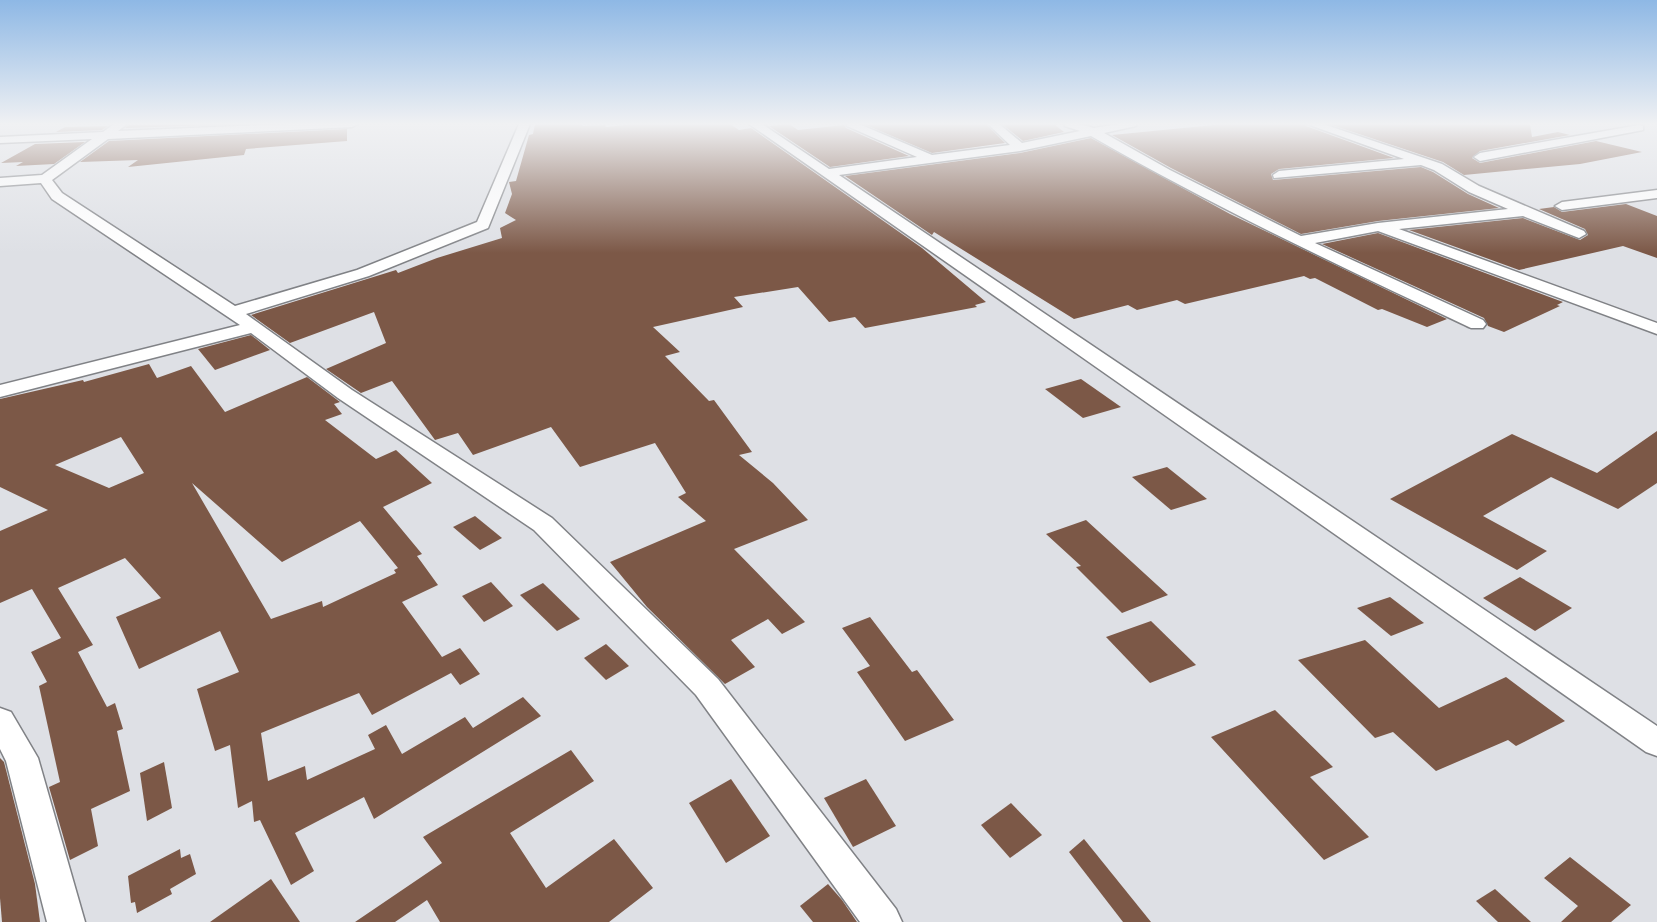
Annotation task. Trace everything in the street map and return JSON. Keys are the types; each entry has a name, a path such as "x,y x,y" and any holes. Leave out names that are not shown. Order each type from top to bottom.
{"street":[{"path":"0,182 45,179 61,167"},
{"path":"233,312 363,273 483,225 507,167"},
{"path":"818,167 1657,743"},
{"path":"827,173 871,167"},
{"path":"1155,167 1299,241 1477,324"},
{"path":"1279,175 1360,167"},
{"path":"1438,167 1474,189 1579,234"},
{"path":"45,179 57,196 233,312 345,394 543,524 707,687 880,921"},
{"path":"1562,207 1657,194"},
{"path":"1299,241 1378,227 1525,212"},
{"path":"1378,227 1657,329"},
{"path":"0,391 254,327"},
{"path":"0,721 22,758 66,922"}],"building":[{"path":"520,167 807,167 922,248 986,302 975,305 977,307 865,328 855,317 829,322 798,287 734,297 743,307 653,327 680,352 665,356 709,401 714,400 752,452 739,455 773,483 808,520 734,549 805,622 782,634 768,619 731,640 755,667 725,684 647,607 610,562 706,521 678,497 686,493 655,443 580,467 551,427 473,455 458,433 435,440 392,381 361,393 326,369 386,343 374,312 290,343 251,315 396,270 398,273 502,238 500,228 516,220 505,213 512,194 509,182 516,181"},
{"path":"913,167 1144,167 1230,214 1447,319 1427,327 1382,309 1378,310 1315,278 1310,279 1304,276 1185,304 1177,300 1137,310 1128,305 1074,319 934,232 932,235 845,176"},
{"path":"1169,167 1300,167 1279,169 1271,174 1273,180 1421,167 1468,194 1499,208 1378,221 1301,234"},
{"path":"1451,167 1548,167 1464,175"},
{"path":"1626,204 1657,216 1657,258 1623,246 1519,270 1409,230 1523,218 1580,240 1588,235 1585,229 1539,209 1554,207 1562,212"},
{"path":"1378,233 1563,302 1557,305 1560,306 1504,332 1488,326 1484,318 1322,244"},
{"path":"251,335 270,350 215,370 198,349"},
{"path":"149,364 157,378 191,366 225,412 307,377 340,402 334,404 342,414 325,420 376,459 396,450 432,483 383,507 422,554 417,556 438,585 402,602 442,657 460,648 480,674 460,685 451,673 372,715 359,693 261,733 268,781 305,766 307,780 375,749 368,735 386,725 402,754 465,717 473,728 523,697 541,716 374,819 364,797 295,833 314,871 291,885 260,820 254,822 252,801 238,808 230,745 215,751 197,689 239,672 220,631 139,669 116,617 161,598 125,558 58,588 93,645 78,652 107,707 115,703 123,729 117,731 130,791 91,809 98,846 70,860 49,787 60,782 39,686 47,682 31,652 61,638 32,589 0,603 0,531 48,510 0,487 0,399 83,380 84,382","holes":["121,437 144,473 109,488 55,465","192,483 282,562 360,521 398,568 394,570 396,573 323,607 322,601 271,619"]},
{"path":"1081,379 1121,407 1083,418 1045,389"},
{"path":"1657,431 1657,483 1618,509 1551,477 1483,516 1547,551 1517,570 1390,499 1512,434 1597,473"},
{"path":"1167,467 1207,499 1171,510 1132,477"},
{"path":"475,516 502,538 480,550 453,527"},
{"path":"1086,520 1168,595 1122,613 1076,567 1081,566 1046,534"},
{"path":"1520,577 1572,608 1535,631 1483,598"},
{"path":"491,582 513,606 484,622 462,596"},
{"path":"543,583 580,619 557,631 520,595"},
{"path":"1390,597 1424,623 1391,636 1357,608"},
{"path":"870,617 912,672 917,670 954,720 905,741 857,672 870,666 842,628"},
{"path":"1151,621 1196,665 1150,683 1106,637"},
{"path":"1365,640 1439,708 1506,677 1565,721 1516,746 1508,740 1436,771 1393,732 1375,738 1298,660"},
{"path":"606,644 629,666 606,680 584,658"},
{"path":"1275,710 1333,767 1310,777 1369,837 1324,860 1211,737"},
{"path":"571,750 594,781 510,833 546,888 614,839 653,888 609,922 440,922 427,900 395,922 355,922 442,863 423,837"},
{"path":"0,758 4,762 35,884 40,922 2,922"},
{"path":"164,762 172,808 147,821 140,773"},
{"path":"731,779 770,836 726,863 689,803"},
{"path":"866,779 896,826 853,847 824,798"},
{"path":"1011,803 1042,835 1010,858 981,825"},
{"path":"1084,839 1151,922 1123,922 1069,852"},
{"path":"180,849 181,858 190,854 196,874 170,889 172,894 137,913 135,902 131,903 128,876"},
{"path":"1570,857 1631,905 1611,922 1561,922 1578,906 1544,878"},
{"path":"271,879 300,922 210,922"},
{"path":"828,884 857,922 813,922 800,906"},
{"path":"1495,889 1531,922 1498,922 1476,901"}]}
